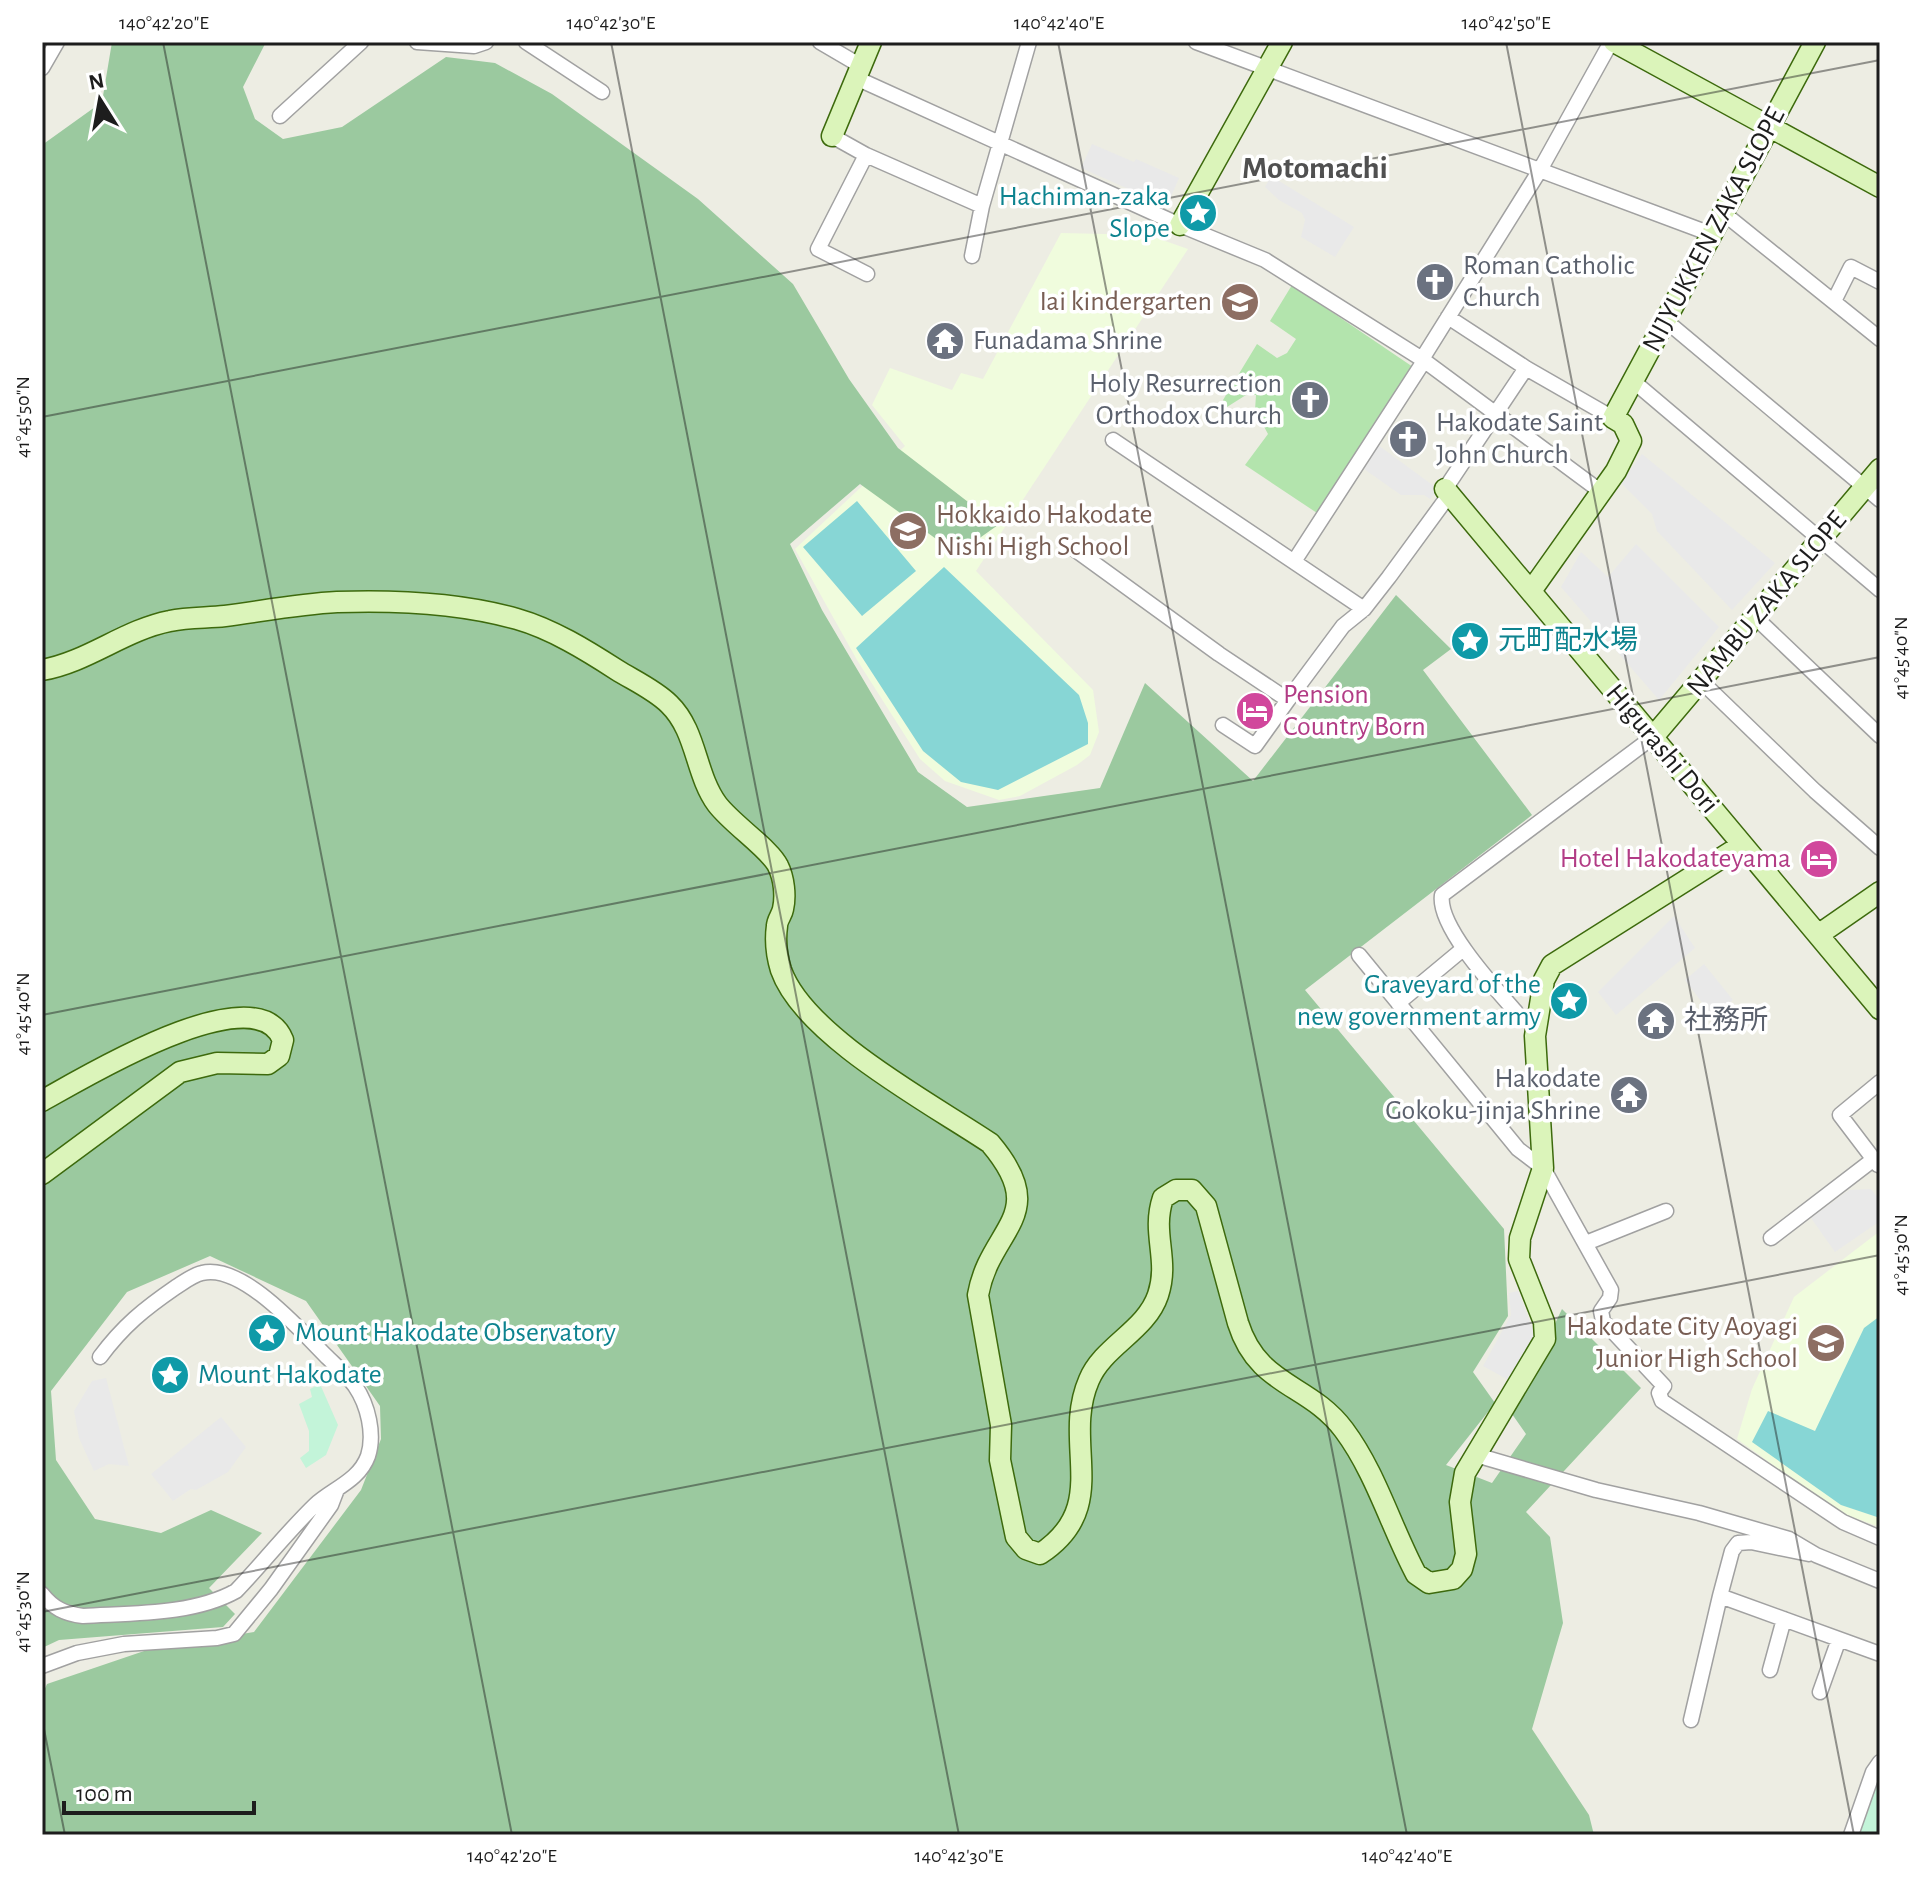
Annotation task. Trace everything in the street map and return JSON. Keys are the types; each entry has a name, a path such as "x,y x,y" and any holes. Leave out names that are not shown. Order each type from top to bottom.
{"main road":[{"path":"832,136 871,42"},
{"path":"1180,225 1282,42"},
{"path":"1612,42 1880,187"},
{"name":"NIJYUKKEN ZAKA SLOPE","path":"1613,418 1815,42"},
{"path":"1531,591 1616,471 1631,441 1623,424 1613,418"},
{"name":"NAMBU ZAKA SLOPE","path":"1653,737 1819,541 1872,494 1880,469"},
{"name":"Higurashi Dori","path":"1447,492 1880,1009"},
{"path":"42,670 75,662 143,628 170,621 337,602 391,603 479,611 519,620 561,638 604,662 669,704 689,733 702,776 715,802 778,864 784,884 783,909 777,925 777,950 782,971 793,991 808,1011 849,1050 990,1143 1008,1164 1016,1187 1017,1211 1005,1238 982,1275 978,1295 1001,1425 1000,1460 1016,1537 1026,1549 1040,1554 1059,1541 1078,1510 1082,1485 1078,1418 1089,1379 1104,1357 1137,1327 1157,1299 1163,1262 1157,1218 1163,1198 1176,1190 1192,1190 1206,1206 1243,1340 1265,1370 1320,1406 1341,1426 1357,1448 1416,1574 1429,1583 1453,1579 1462,1569 1466,1554 1460,1502 1465,1473 1545,1339 1544,1322 1519,1259 1520,1238 1543,1168 1535,1036 1544,980 1552,965 1742,845"},
{"path":"1818,935 1880,892"},
{"path":"42,1101 142,1047 188,1028 240,1018 257,1019 275,1027 283,1040 279,1056 268,1064 217,1063 180,1072 42,1174"}],"street":[{"path":"42,68 57,42"},
{"path":"280,116 361,42"},
{"path":"417,42 474,46 486,42"},
{"path":"526,42 602,92"},
{"path":"820,42 858,72 1000,144 1265,260 1423,360 1600,491"},
{"path":"972,256 982,206 1029,42"},
{"path":"1196,42 1711,234"},
{"path":"1295,560 1540,170 1612,42"},
{"path":"832,136 866,155 982,206"},
{"path":"866,155 818,249 867,274"},
{"path":"1722,212 1880,339"},
{"path":"1834,301 1851,267 1880,282"},
{"path":"1448,317 1526,368 1613,418"},
{"path":"1665,320 1872,494"},
{"path":"1223,725 1255,746 1343,626 1364,609 1447,492 1526,368"},
{"path":"1633,381 1880,590"},
{"path":"1113,440 1364,609"},
{"path":"1073,548 1288,700"},
{"path":"1756,618 1880,736"},
{"path":"1701,681 1815,791 1880,848"},
{"path":"1516,1012 1463,949 1440,904 1442,895 1653,737"},
{"path":"1398,1003 1463,949"},
{"path":"1359,955 1518,1149 1543,1168 1611,1290 1610,1298 1601,1311 1603,1321 1664,1386 1659,1393 1662,1401 1843,1522 1880,1538"},
{"path":"1771,1238 1877,1163 1840,1115 1880,1082"},
{"path":"1586,1243 1666,1211"},
{"path":"42,1594 55,1608 83,1616 198,1606 220,1600 236,1591 317,1503 357,1474 367,1457 371,1437 367,1410 354,1385 303,1332 245,1283 224,1273 204,1272 140,1311 100,1357"},
{"path":"1476,1455 1596,1490 1699,1513 1789,1539 1816,1555 1880,1581"},
{"path":"42,1666 77,1653 124,1644 217,1638 234,1634 271,1589 331,1505 336,1492"},
{"path":"1691,1720 1720,1596 1732,1551 1738,1543 1751,1542 1816,1555"},
{"path":"1720,1596 1880,1654"},
{"path":"1770,1670 1784,1619"},
{"path":"1820,1692 1839,1639"},
{"path":"1851,1835 1873,1772 1880,1762"}],"shaded area":[{"path":"1092,144 1179,178 1167,206 1081,168"},
{"path":"1271,176 1354,227 1335,257 1301,237 1305,220 1302,213 1279,200 1265,187"},
{"name":"Hokkaido Hakodate Nishi High School","path":"1061,233 1148,235 1188,249 976,571 1093,690 1099,732 1090,755 1077,765 1020,796 999,800 945,781 920,759 857,660 795,549 905,446 872,405 890,368 952,390 961,373 983,379"},
{"path":"1378,445 1438,489 1430,499 1424,495 1401,495 1364,469"},
{"path":"1642,454 1775,563 1732,610 1657,531 1652,514 1621,483"},
{"path":"857,501 916,571 862,616 803,547"},
{"path":"1636,544 1719,627 1659,700 1561,587 1581,552 1608,577"},
{"path":"944,567 1079,695 1088,723 1088,744 998,790 961,782 923,751 856,648"},
{"path":"1674,916 1695,948 1616,1015 1598,992"},
{"path":"1704,964 1733,1000 1713,1017 1685,980"},
{"path":"1871,1189 1880,1201 1880,1221 1835,1252 1811,1218 1849,1190"},
{"name":"Hakodate City Aoyagi Junior High School","path":"1880,1231 1880,1527 1838,1512 1737,1439 1752,1389 1794,1297"},
{"path":"1518,1291 1535,1336 1512,1382 1483,1366 1511,1315 1509,1293"},
{"path":"1880,1316 1880,1518 1841,1505 1752,1442 1768,1411 1815,1431 1864,1328"},
{"path":"106,1378 129,1466 109,1464 94,1471 79,1438 74,1411 92,1381"},
{"path":"320,1384 338,1425 326,1455 306,1468 300,1458 309,1451 309,1431 299,1404 312,1397 310,1389"},
{"path":"221,1417 246,1447 228,1472 173,1501 151,1474"},
{"path":"1880,1773 1880,1835 1856,1835"}],"green space":[{"path":"112,42 266,42 243,87 255,119 283,139 342,127 446,57 495,63 552,94 698,199 793,284 849,379 898,448 998,525 957,554 860,484 790,544 822,610 918,772 967,807 1100,788 1145,683 1253,781 1396,595 1451,649 1423,670 1532,815 1305,990 1504,1229 1508,1316 1473,1372 1495,1403 1446,1465 1492,1483 1526,1434 1512,1414 1562,1309 1641,1388 1526,1512 1550,1537 1563,1623 1532,1729 1589,1815 1594,1835 42,1835 42,1695 47,1684 150,1649 254,1632 361,1490 381,1439 380,1406 306,1301 210,1256 127,1292 51,1391 56,1460 95,1519 161,1533 211,1510 262,1533 209,1588 235,1614 223,1627 59,1640 42,1648 42,145 102,102"},
{"path":"1292,285 1413,367 1320,515 1245,465 1268,434 1255,410 1256,395 1246,395 1227,407 1223,400 1257,344 1277,358 1287,353 1296,339 1270,321"}],"place":[{"name":"Hachiman-zaka Slope","path":"1198,213"},
{"name":"Roman Catholic Church","path":"1435,282"},
{"name":"Iai kindergarten","path":"1240,302"},
{"name":"Funadama Shrine","path":"945,341"},
{"name":"Holy Resurrection Orthodox Church","path":"1310,400"},
{"name":"Hakodate Saint John Church","path":"1408,439"},
{"name":"Hokkaido Hakodate Nishi High School","path":"908,531"},
{"name":"元町配水場","path":"1470,641"},
{"name":"Pension Country Born","path":"1255,711"},
{"name":"Hotel Hakodateyama","path":"1819,859"},
{"name":"Graveyard of the new government army","path":"1569,1001"},
{"name":"社務所","path":"1656,1021"},
{"name":"Hakodate Gokoku-jinja Shrine","path":"1629,1095"},
{"name":"Mount Hakodate Observatory","path":"267,1333"},
{"name":"Hakodate City Aoyagi Junior High School","path":"1826,1343"},
{"name":"Mount Hakodate","path":"170,1375"}],"district":[{"name":"Motomachi","path":"1315,168"}]}
